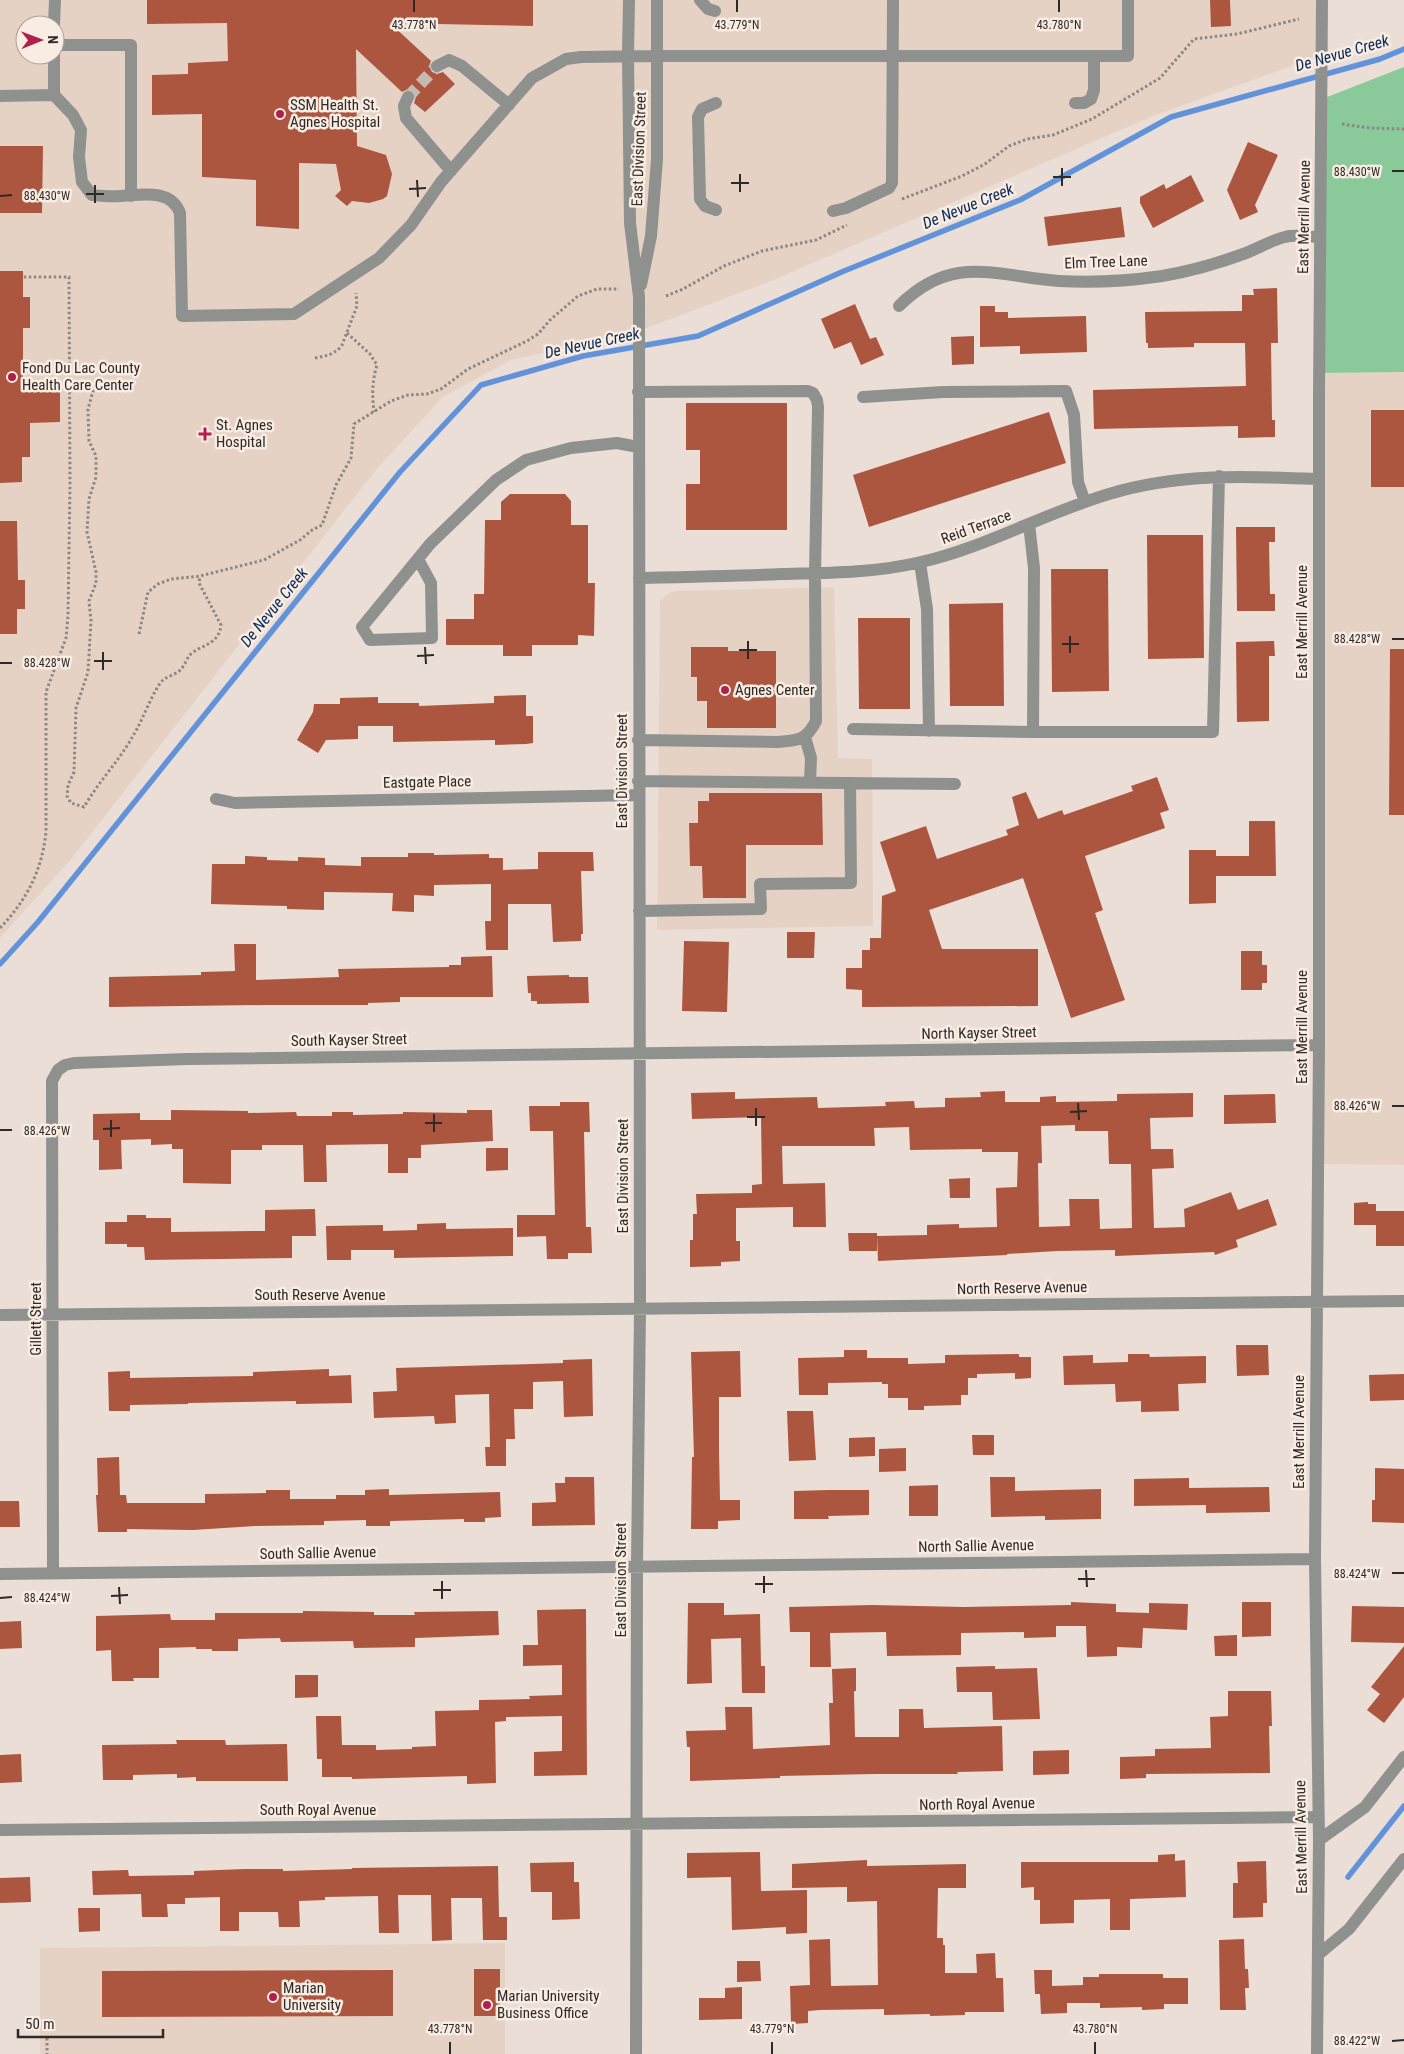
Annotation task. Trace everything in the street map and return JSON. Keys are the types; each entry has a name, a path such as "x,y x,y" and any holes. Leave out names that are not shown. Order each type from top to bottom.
{"street":[{"path":"54,15 55,0"},
{"name":"East Division Street","path":"629,0 630,222 639,297 640,1309 637,1566 636,2054"},
{"name":"East Division Street","path":"639,297 651,236 657,159 657,0"},
{"path":"700,0 708,9 714,10"},
{"path":"833,211 846,208 889,188 892,183 892,0"},
{"path":"54,65 54,94 73,115 81,130 80,157 82,182 92,195 131,196 154,194 168,198 177,204 180,213 182,316 294,314 379,258 411,225 451,171 532,78 566,59 628,56 1128,56 1128,0"},
{"name":"East Merrill Avenue","path":"1317,2054 1319,1840 1317,1817 1315,1559 1319,1045 1319,237 1322,0"},
{"path":"65,44 131,45 131,196"},
{"path":"1075,103 1084,103 1091,99 1094,90 1094,56"},
{"path":"437,66 449,60 462,66 509,105"},
{"path":"0,96 54,94"},
{"path":"408,97 404,106 406,118 451,171"},
{"path":"716,103 702,109 698,117 700,199 705,206 716,210"},
{"name":"Elm Tree Lane","path":"899,306 929,283 961,272 996,272 1028,278 1068,281 1139,279 1209,265 1247,253 1286,236 1319,237"},
{"path":"638,392 782,390 813,393 818,407 815,574 816,721 811,731 805,737 797,740 778,742 638,740"},
{"path":"863,398 943,392 1066,391 1074,415 1078,482 1085,502"},
{"path":"418,559 431,583 432,638 370,640 362,627 430,544 496,480 526,460 571,448 617,443 638,446"},
{"path":"854,730 1213,732 1219,476"},
{"name":"Reid Terrace","path":"639,578 815,574 874,570 920,563 971,548 1085,502 1152,483 1219,476 1318,479"},
{"path":"1029,524 1034,568 1032,732"},
{"path":"920,563 927,610 929,731"},
{"path":"805,737 811,758 810,782"},
{"path":"638,781 955,784"},
{"path":"639,911 760,909 760,884 851,883 850,782"},
{"name":"Eastgate Place","path":"216,798 235,803 638,795"},
{"name":"North Kayser Street","path":"639,1052 1319,1045"},
{"name":"South Kayser Street","path":"61,1068 74,1063 105,1060 639,1052"},
{"name":"Gillett Street","path":"53,1572 52,1081 61,1068"},
{"name":"North Reserve Avenue","path":"640,1309 1404,1301"},
{"name":"South Reserve Avenue","path":"0,1315 640,1309"},
{"name":"North Sallie Avenue","path":"637,1566 1315,1559"},
{"name":"South Sallie Avenue","path":"0,1574 637,1566"},
{"path":"1319,1840 1365,1807 1404,1757"},
{"name":"North Royal Avenue","path":"636,1824 1317,1817"},
{"name":"South Royal Avenue","path":"0,1830 636,1824"},
{"path":"1319,1954 1349,1929 1404,1859"}],"path":[{"path":"896,202 962,176 984,164 1009,146 1027,139 1053,135 1092,119 1160,78 1194,39 1237,34 1299,19"},
{"path":"1342,124 1370,128 1404,129"},
{"path":"666,296 683,289 724,266 762,251 816,240 848,225"},
{"path":"0,928 26,898 44,854 46,832 46,692 66,638 68,616 70,484 69,277 23,277"},
{"path":"139,634 148,592 158,584 171,579 200,576 264,560 322,525 336,485 351,458 354,424 391,401 408,395 427,394 440,389 468,369 527,341 538,334 550,320 578,296 598,290 619,289"},
{"path":"315,358 329,355 338,350 342,345 356,306 356,293"},
{"path":"347,333 370,354 377,365 372,398 374,412"},
{"path":"96,380 88,409 89,441 96,456 96,477 89,499 87,532 96,572 96,583 89,601 91,620 88,672 75,714 74,772 68,785 68,796 71,803 84,807 134,736 162,680 181,670 192,653 204,648 220,632 221,625 200,583 200,576"},
{"path":"47,2038 47,2054"}],"shaded area":[{"name":"St. Agnes Hospital","path":"0,0 1322,0 1322,55 1153,116 766,283 639,331 511,360 443,397 375,471 72,858 0,938"},
{"path":"1404,372 1404,1165 1317,1164 1319,373"},
{"path":"834,587 838,758 872,759 873,926 657,930 660,601 669,593 676,591"},
{"name":"Marian University","path":"505,1943 505,2054 40,2054 40,1948"}],"green space":[{"path":"1404,67 1404,372 1319,373 1322,99"}],"building":[{"name":"SSM Health St. Agnes Hospital","path":"147,0 533,0 533,26 390,23 431,61 429,66 432,72 437,74 443,72 455,84 425,112 414,103 416,97 414,92 408,89 402,92 356,49 357,146 386,155 392,174 387,196 369,203 352,201 347,206 335,196 341,190 336,164 299,163 299,229 256,226 256,180 202,177 202,114 152,115 152,75 188,74 188,63 228,61 227,23 147,24"},
{"path":"1210,0 1230,0 1231,26 1211,27"},
{"path":"1248,142 1278,155 1255,205 1258,212 1240,220 1227,190"},
{"path":"0,146 43,146 42,213 0,213"},
{"path":"1191,175 1204,201 1153,228 1140,203 1140,197 1164,184 1166,189"},
{"path":"1121,207 1125,237 1048,246 1044,217"},
{"name":"Fond Du Lac County Health Care Center","path":"0,271 23,271 23,297 30,297 30,328 23,328 23,383 60,383 60,422 30,423 30,457 22,457 22,482 0,483"},
{"path":"1277,288 1278,343 1271,343 1272,420 1275,420 1275,437 1238,438 1238,426 1094,429 1093,390 1246,386 1245,343 1194,343 1194,347 1148,348 1148,343 1146,343 1145,312 1242,311 1242,295 1254,295 1253,289"},
{"path":"855,304 870,339 876,337 884,355 861,365 851,342 834,349 821,319"},
{"path":"980,306 995,306 995,312 1008,312 1008,318 1086,316 1087,352 1020,354 1020,346 980,347"},
{"path":"974,336 974,364 952,365 951,337"},
{"path":"686,403 787,403 787,530 686,530 686,484 700,484 700,450 686,450"},
{"path":"1371,410 1404,410 1404,487 1371,487"},
{"path":"1049,412 1066,463 869,527 853,475"},
{"path":"510,494 565,494 571,501 571,525 588,525 588,583 595,583 594,636 578,635 578,645 532,645 532,656 503,656 503,645 446,645 446,619 474,619 474,594 484,594 485,520 501,520 501,502"},
{"path":"0,521 17,521 18,580 25,580 25,609 17,609 17,634 0,634"},
{"path":"1236,527 1275,527 1275,542 1269,542 1270,594 1275,594 1275,611 1237,611"},
{"path":"1147,535 1203,535 1204,658 1148,659"},
{"path":"1051,569 1108,569 1109,691 1052,692"},
{"path":"1003,603 1004,706 950,706 949,604"},
{"path":"858,618 910,618 910,709 859,709"},
{"path":"1274,641 1275,656 1269,656 1269,721 1237,722 1236,642"},
{"name":"Agnes Center","path":"691,647 728,647 728,651 776,651 776,728 707,728 707,701 697,701 697,677 691,677"},
{"path":"1390,649 1404,649 1404,815 1389,815"},
{"path":"526,695 526,716 533,716 533,743 495,745 495,740 393,742 393,726 358,726 358,739 326,740 318,753 297,740 313,712 314,704 340,704 340,698 378,697 378,703 419,703 419,706 494,703 494,696"},
{"path":"1157,777 1169,810 1160,813 1165,828 1085,856 1103,910 1095,913 1125,1000 1071,1018 1023,878 929,910 942,949 1038,949 1038,1006 862,1007 862,990 846,989 846,968 862,968 862,950 870,950 870,938 881,938 882,896 896,891 880,842 926,826 937,859 1008,835 1006,830 1019,825 1012,797 1026,792 1038,819 1062,810 1064,815 1133,791 1131,786"},
{"path":"709,793 822,793 823,845 746,845 746,898 703,898 702,866 690,866 689,823 698,823 698,801 709,801"},
{"path":"1249,821 1275,821 1276,876 1216,876 1216,903 1189,904 1189,850 1216,850 1216,856 1249,856"},
{"path":"538,852 593,852 594,871 581,871 583,934 581,934 581,941 553,942 551,904 508,904 508,950 486,950 485,921 491,921 491,884 434,885 434,896 414,895 414,912 392,911 393,893 324,892 324,910 287,909 287,906 211,904 212,864 245,864 245,856 267,857 267,860 298,861 298,857 325,858 325,865 361,866 361,857 408,857 408,853 434,853 434,855 489,854 489,858 503,858 503,870 538,869"},
{"path":"787,932 815,932 814,958 787,958"},
{"path":"684,941 729,942 727,1012 682,1011"},
{"path":"234,944 256,944 256,980 339,977 338,969 449,967 449,965 461,965 461,957 492,956 493,997 400,997 400,1002 368,1003 368,1005 109,1007 109,977 201,975 201,972 235,971"},
{"path":"1241,951 1262,951 1262,965 1267,965 1267,983 1262,983 1262,990 1241,990"},
{"path":"569,975 569,977 588,977 589,1003 537,1004 537,1001 531,1001 531,993 528,993 527,976"},
{"path":"1005,1091 1005,1102 1040,1102 1040,1097 1056,1096 1056,1102 1117,1101 1117,1094 1193,1093 1193,1117 1150,1118 1151,1149 1173,1149 1174,1168 1152,1169 1154,1228 1185,1227 1184,1209 1231,1192 1238,1210 1268,1199 1277,1225 1236,1240 1238,1247 1215,1255 1214,1252 1115,1256 1115,1250 1057,1251 878,1261 877,1236 927,1235 927,1225 959,1224 959,1228 997,1227 996,1188 1017,1187 1018,1152 982,1152 982,1149 910,1150 909,1127 874,1128 875,1146 782,1146 783,1184 825,1183 826,1227 793,1227 793,1207 736,1208 736,1241 740,1241 740,1261 721,1262 721,1266 690,1267 690,1240 693,1240 693,1214 697,1214 696,1194 752,1193 752,1185 762,1184 761,1117 692,1119 691,1093 735,1092 735,1099 817,1097 818,1108 886,1106 885,1102 914,1101 915,1108 945,1107 945,1098 981,1097 980,1092","holes":["1075,1125 1075,1131 1108,1131 1109,1164 1131,1164 1132,1228 1100,1229 1099,1199 1069,1199 1070,1226 1039,1227 1038,1163 1042,1163 1041,1126"]},
{"path":"1275,1094 1276,1123 1224,1124 1224,1095"},
{"path":"560,1102 589,1102 590,1132 584,1132 586,1227 591,1227 592,1253 568,1253 568,1259 547,1259 546,1236 517,1237 517,1215 555,1215 553,1131 530,1131 529,1106 560,1106"},
{"path":"171,1110 248,1111 248,1113 296,1112 297,1116 332,1116 332,1112 353,1112 353,1115 403,1114 403,1112 467,1113 467,1110 492,1110 493,1141 421,1145 421,1158 408,1158 408,1173 388,1173 388,1144 326,1145 327,1182 304,1182 303,1145 262,1145 262,1150 231,1150 231,1184 183,1183 183,1149 172,1149 172,1144 151,1145 151,1139 121,1140 122,1169 99,1170 99,1140 93,1140 93,1114 140,1113 140,1120 171,1120"},
{"path":"486,1148 508,1148 508,1170 486,1171"},
{"path":"970,1178 970,1198 950,1198 949,1179"},
{"path":"1368,1202 1368,1204 1376,1204 1376,1211 1404,1211 1404,1246 1376,1246 1376,1225 1354,1225 1354,1203"},
{"path":"315,1209 316,1236 292,1236 292,1258 145,1260 144,1247 127,1247 127,1244 105,1244 105,1222 127,1222 127,1215 146,1215 146,1218 171,1218 171,1232 265,1231 265,1210"},
{"path":"446,1223 446,1229 513,1228 513,1256 394,1258 394,1250 351,1250 351,1260 327,1260 326,1226 383,1225 383,1231 417,1230 417,1224"},
{"path":"848,1233 877,1233 877,1251 849,1251"},
{"path":"1236,1345 1268,1345 1269,1375 1237,1376"},
{"path":"844,1350 867,1350 867,1358 908,1358 908,1364 945,1363 945,1355 1019,1354 1019,1357 1031,1357 1031,1378 1015,1379 1015,1373 977,1374 977,1378 968,1378 968,1395 961,1395 961,1405 924,1406 924,1410 908,1410 908,1398 888,1398 888,1384 882,1384 882,1382 828,1383 828,1395 799,1395 798,1358 844,1357"},
{"path":"740,1351 741,1397 719,1397 719,1451 720,1500 740,1500 740,1520 718,1521 718,1529 691,1529 692,1457 694,1457 691,1352"},
{"path":"1128,1354 1149,1354 1150,1357 1206,1356 1206,1383 1178,1384 1179,1411 1141,1412 1141,1401 1116,1402 1115,1384 1064,1385 1063,1356 1093,1355 1093,1363 1128,1362"},
{"path":"592,1359 593,1416 564,1417 563,1381 533,1382 533,1409 514,1409 515,1439 506,1439 506,1466 486,1466 485,1447 490,1447 489,1394 455,1395 456,1423 435,1424 434,1416 374,1418 373,1392 397,1391 396,1368 563,1363 563,1360"},
{"path":"329,1369 329,1376 351,1375 352,1403 296,1404 296,1401 188,1403 130,1405 130,1411 109,1411 108,1372 130,1371 130,1378 253,1376 253,1372"},
{"path":"1404,1374 1404,1400 1370,1401 1369,1375"},
{"path":"787,1411 813,1411 816,1460 789,1461"},
{"path":"972,1435 994,1435 994,1455 973,1455"},
{"path":"875,1437 875,1456 849,1457 849,1438"},
{"path":"906,1448 906,1471 879,1472 879,1449"},
{"path":"119,1457 120,1495 126,1495 127,1503 205,1503 205,1494 266,1493 266,1490 290,1490 290,1499 336,1499 336,1495 365,1495 365,1490 389,1489 389,1495 500,1492 501,1517 485,1518 485,1522 464,1522 464,1519 390,1521 390,1526 366,1526 366,1520 324,1521 324,1525 255,1526 193,1530 127,1529 127,1532 98,1532 97,1458"},
{"path":"1375,1468 1404,1469 1404,1523 1372,1522 1372,1500 1375,1500"},
{"path":"565,1477 594,1477 595,1525 532,1526 532,1503 556,1502 555,1483 565,1483"},
{"path":"990,1477 1015,1477 1015,1491 1101,1489 1101,1519 1045,1520 1045,1516 991,1517"},
{"path":"1189,1478 1189,1488 1269,1487 1270,1512 1206,1513 1206,1505 1134,1506 1134,1479"},
{"path":"938,1485 938,1516 909,1516 909,1486"},
{"path":"869,1490 869,1515 828,1516 829,1519 794,1519 794,1491"},
{"path":"0,1501 19,1501 20,1527 0,1527"},
{"path":"1071,1602 1116,1604 1116,1612 1149,1613 1149,1603 1188,1604 1187,1630 1143,1628 1142,1648 1117,1647 1117,1656 1087,1657 1086,1626 1056,1626 1056,1637 1024,1638 1024,1632 961,1633 961,1655 887,1656 886,1632 830,1633 831,1667 810,1667 810,1632 790,1632 789,1607 872,1605 964,1607 1071,1605"},
{"path":"1242,1602 1271,1602 1271,1636 1242,1637"},
{"path":"688,1603 724,1603 724,1615 760,1614 761,1666 765,1666 765,1693 742,1693 741,1638 711,1639 712,1683 687,1684"},
{"path":"1352,1606 1404,1607 1404,1643 1351,1642"},
{"path":"586,1609 587,1775 534,1776 534,1752 562,1751 562,1716 506,1717 506,1721 495,1722 496,1783 467,1784 467,1776 352,1779 352,1777 322,1777 322,1759 317,1759 316,1716 341,1716 342,1745 376,1745 376,1750 412,1749 412,1747 436,1746 435,1711 479,1710 479,1700 530,1699 529,1696 562,1695 562,1665 523,1666 523,1645 538,1645 537,1610"},
{"path":"303,1611 374,1612 374,1615 415,1615 414,1612 498,1611 499,1635 415,1638 415,1647 354,1648 353,1641 281,1642 280,1638 238,1639 238,1651 212,1651 212,1649 196,1649 196,1647 159,1648 159,1678 133,1678 134,1681 112,1681 111,1650 96,1651 96,1616 170,1614 171,1620 215,1620 215,1613 303,1613"},
{"path":"21,1621 22,1648 0,1649 0,1622"},
{"path":"1237,1635 1237,1656 1215,1656 1214,1636"},
{"path":"1404,1646 1404,1697 1384,1723 1367,1710 1380,1694 1371,1687"},
{"path":"995,1666 995,1669 1037,1668 1040,1719 993,1720 992,1692 957,1692 956,1667"},
{"path":"856,1668 856,1691 854,1691 855,1737 899,1737 899,1709 923,1709 924,1728 1002,1726 1003,1771 957,1772 958,1774 780,1776 780,1778 690,1781 690,1747 687,1747 686,1731 726,1730 725,1707 752,1707 753,1749 830,1745 829,1703 833,1703 832,1669"},
{"path":"295,1675 318,1675 318,1697 295,1698"},
{"path":"1228,1691 1271,1691 1272,1726 1269,1726 1270,1773 1146,1774 1146,1778 1120,1779 1120,1757 1155,1756 1155,1749 1211,1748 1210,1717 1228,1716"},
{"path":"176,1740 225,1740 226,1745 287,1744 288,1781 196,1781 196,1777 177,1778 177,1774 133,1775 133,1780 103,1780 102,1745 177,1744"},
{"path":"1069,1750 1069,1774 1033,1775 1033,1751"},
{"path":"21,1754 22,1782 0,1783 0,1755"},
{"path":"760,1852 761,1891 807,1890 807,1933 786,1934 786,1927 732,1930 731,1877 687,1878 687,1853"},
{"path":"1175,1854 1175,1861 1185,1860 1186,1897 1130,1899 1130,1930 1110,1930 1110,1899 1074,1900 1074,1923 1040,1924 1040,1900 1034,1900 1034,1887 1021,1888 1021,1862 1158,1862 1158,1855"},
{"path":"867,1860 867,1866 966,1864 966,1888 938,1888 937,1938 943,1938 943,1945 945,1945 945,1973 977,1973 976,1954 995,1953 996,1978 1003,1978 1004,2012 965,2012 965,2015 930,2016 930,2014 884,2015 884,2009 820,2010 808,2011 808,2023 791,2024 790,1986 810,1985 809,1940 830,1939 831,1986 878,1985 877,1901 847,1902 847,1887 792,1888 792,1864"},
{"path":"1266,1861 1267,1903 1263,1903 1263,1917 1233,1918 1233,1883 1238,1883 1237,1862"},
{"path":"574,1862 574,1882 579,1882 580,1919 552,1920 552,1892 531,1892 530,1863"},
{"path":"498,1866 499,1917 507,1917 507,1940 483,1940 482,1898 451,1898 452,1940 432,1941 431,1895 398,1895 399,1933 379,1933 378,1896 325,1897 325,1900 299,1901 300,1927 279,1927 278,1912 239,1912 239,1931 220,1931 220,1897 185,1898 185,1904 167,1904 168,1917 142,1917 141,1894 93,1895 92,1871 128,1870 129,1876 194,1875 194,1871 245,1869 283,1869 283,1871"},
{"path":"30,1877 31,1902 0,1903 0,1878"},
{"path":"78,1908 100,1908 100,1931 79,1932"},
{"path":"1244,1939 1245,1969 1248,1969 1249,1988 1245,1988 1246,2010 1220,2010 1219,1940"},
{"path":"737,1961 760,1961 761,1981 737,1982"},
{"path":"474,1969 500,1969 500,2016 474,2016"},
{"path":"393,1970 393,2016 102,2017 102,1971"},
{"path":"1034,1970 1052,1970 1052,1986 1083,1985 1083,1977 1099,1977 1099,1974 1163,1974 1163,1978 1188,1978 1188,2004 1164,2004 1164,2009 1142,2010 1142,2007 1100,2008 1100,2003 1067,2003 1067,2013 1041,2014 1040,1994 1035,1994"},
{"path":"742,1987 742,2019 699,2020 699,1998 725,1998 725,1988"}],"waterway":[{"name":"De Nevue Creek","path":"0,964 38,922 400,472 481,385 583,356 698,336 844,271 1020,200 1171,117 1380,59 1404,49"},
{"path":"1348,1877 1404,1806"}],"tunnel":[{"path":"408,97 437,66"}],"place":[{"name":"SSM Health St. Agnes Hospital","path":"280,114"},
{"name":"Fond Du Lac County Health Care Center","path":"12,377"},
{"name":"St. Agnes Hospital","path":"205,434"},
{"name":"Agnes Center","path":"725,690"},
{"name":"Marian University","path":"273,1997"},
{"name":"Marian University Business Office","path":"487,2005"}]}
